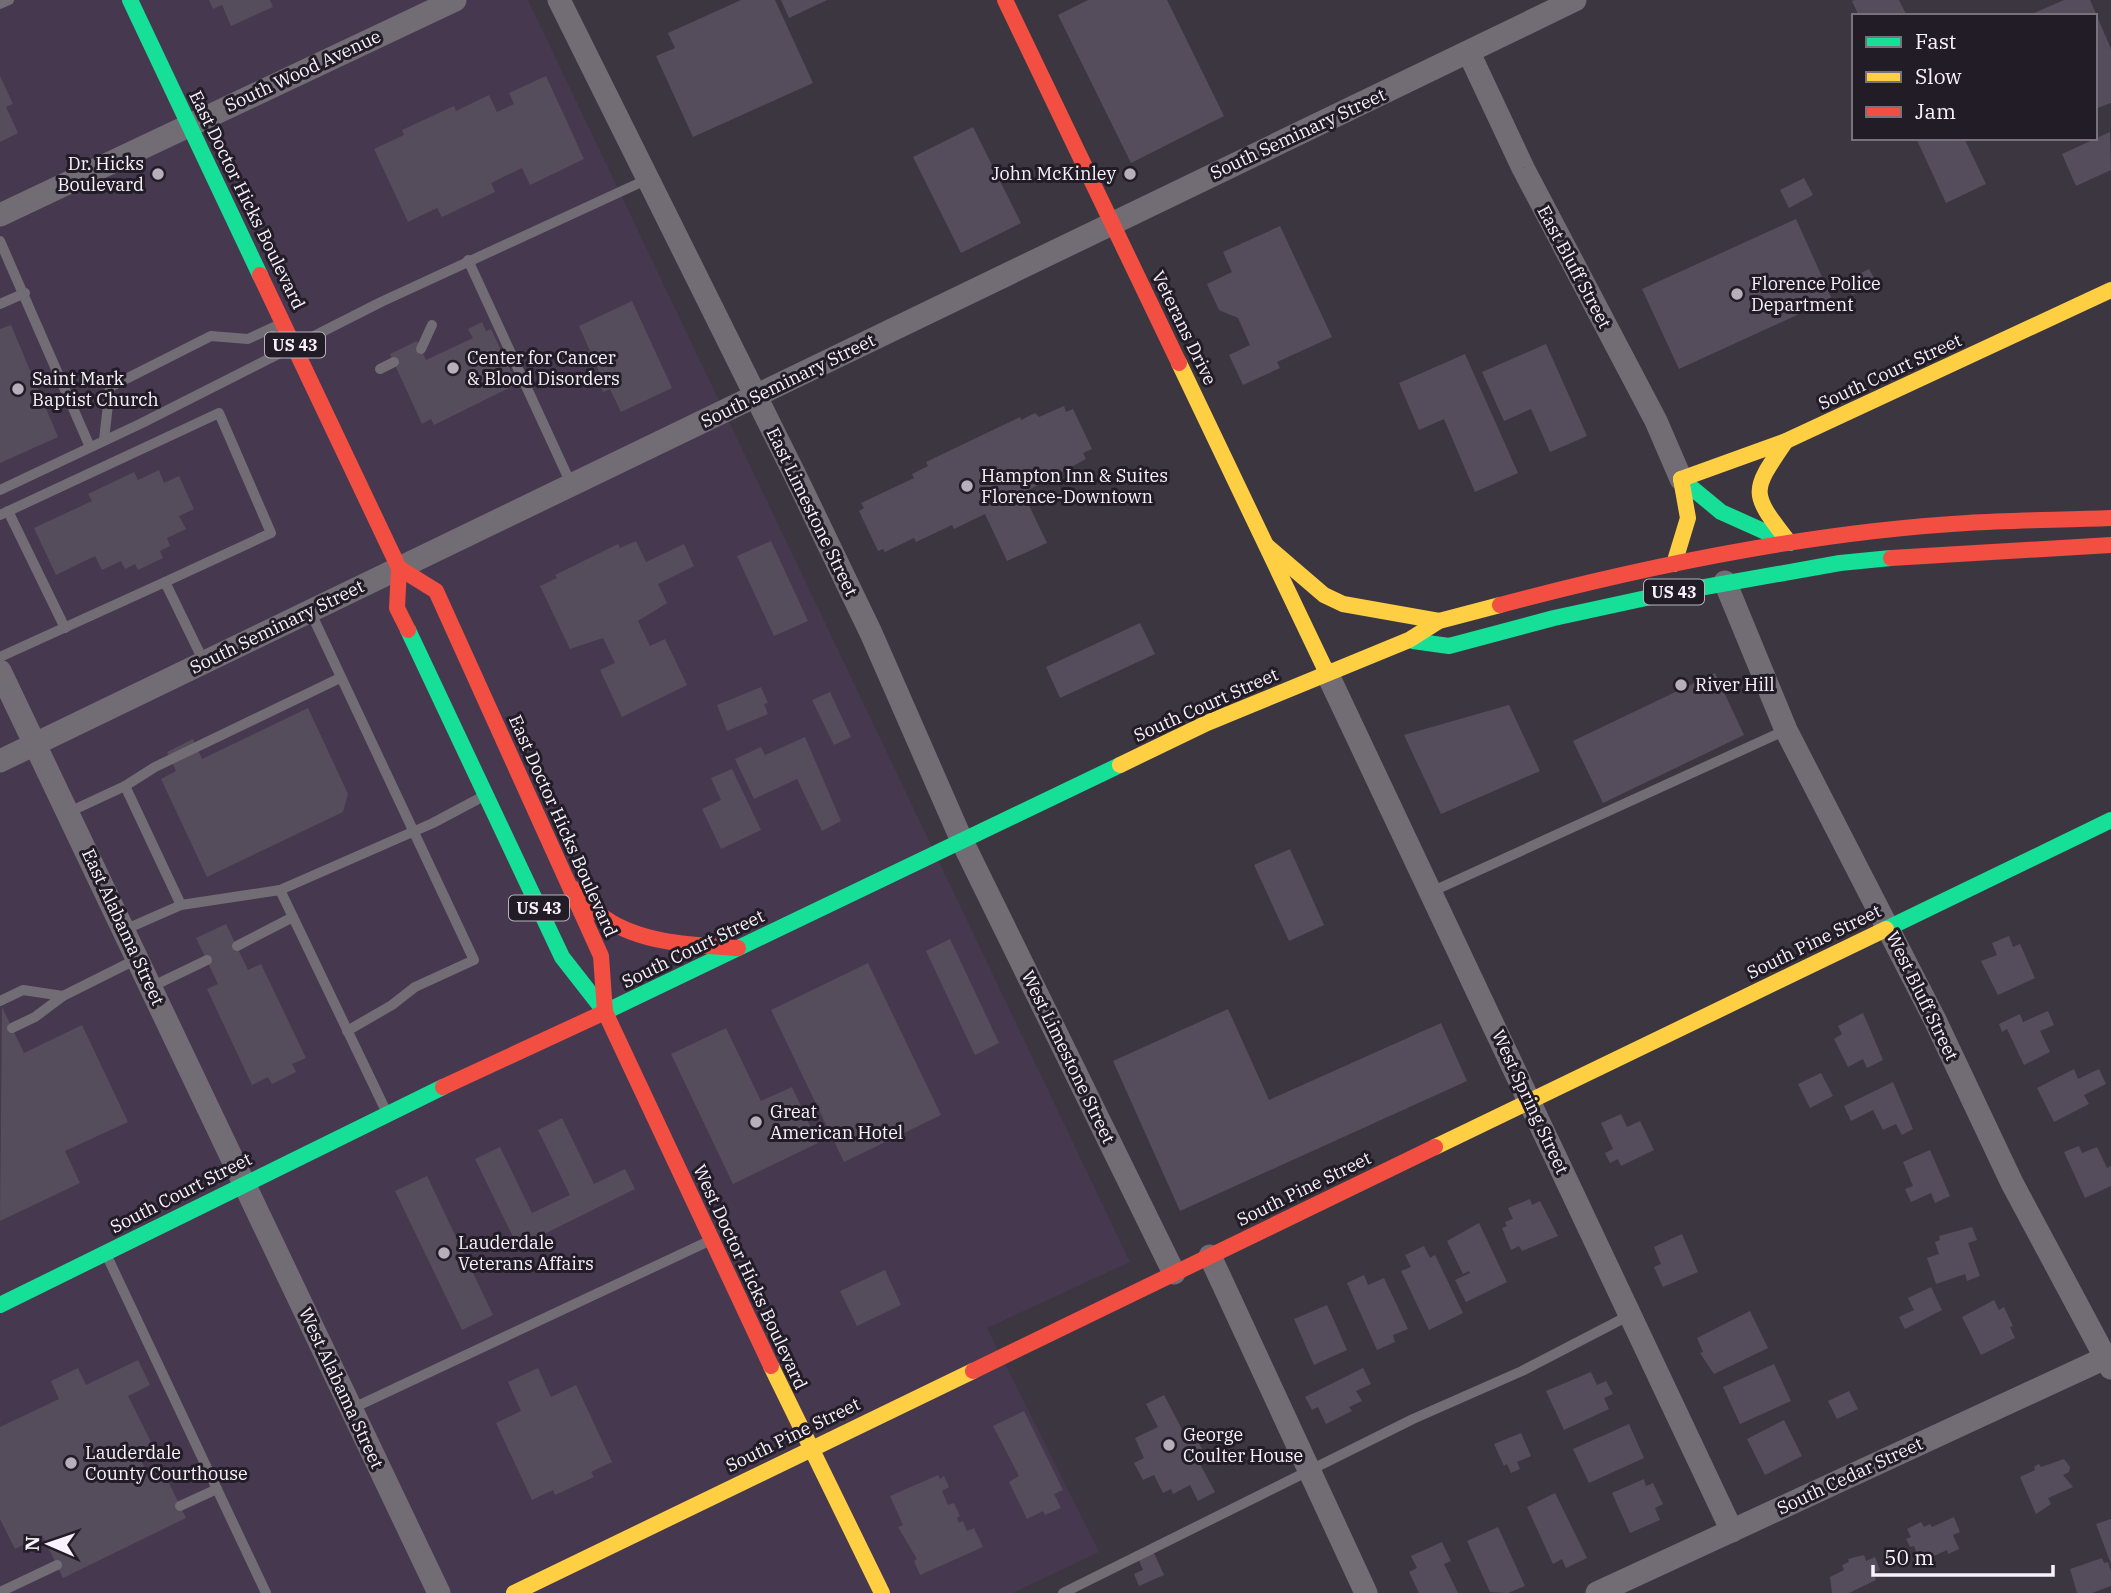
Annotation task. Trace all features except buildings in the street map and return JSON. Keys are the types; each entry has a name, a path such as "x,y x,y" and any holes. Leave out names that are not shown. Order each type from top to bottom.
{"main road":[{"name":"East Doctor Hicks Boulevard","path":"130,0 399,568 397,608 562,957 605,1012"},
{"name":"Veterans Drive","path":"1004,0 1327,673"},
{"name":"South Court Street","path":"1681,480 1786,442 2111,290"},
{"path":"1786,442 1760,479 1759,503 1790,543"},
{"path":"1681,480 1721,512 1790,543"},
{"path":"1674,564 1688,518 1681,480"},
{"name":"US 43","path":"1409,640 1439,621 1532,594 1790,543 1965,523 2111,517"},
{"name":"US 43","path":"1409,640 1449,646 1554,618 1725,582 1840,563 2111,545"},
{"path":"1267,546 1324,595 1343,604 1439,621"},
{"name":"East Doctor Hicks Boulevard","path":"399,568 436,591 601,956 605,1012"},
{"name":"South Court Street","path":"0,1305 387,1113 605,1012 1207,723 1409,640"},
{"name":"South Pine Street","path":"514,1593 2111,820"},
{"name":"US 43","path":"568,883 607,919 626,928 695,945 738,948"},
{"name":"West Doctor Hicks Boulevard","path":"605,1012 809,1448 882,1593"}],"street":[{"name":"South Wood Avenue","path":"0,215 455,0"},
{"name":"East Limestone Street","path":"559,0 871,633 962,841"},
{"name":"South Seminary Street","path":"0,761 757,398 1111,222 1575,0"},
{"name":"East Bluff Street","path":"1469,53 1523,168 1656,421 1681,480"},
{"name":"West Bluff Street","path":"1725,582 1786,730 1888,928 2012,1183 2107,1363"},
{"name":"East Alabama Street","path":"0,671 243,1184"},
{"name":"West Spring Street","path":"1327,673 1732,1531"},
{"name":"West Limestone Street","path":"962,841 1174,1273"},
{"name":"West Alabama Street","path":"243,1184 439,1593"},
{"path":"1210,1256 1366,1593"},
{"name":"South Cedar Street","path":"1597,1593 2107,1363"}],"lane":[{"path":"0,4 9,0"},
{"path":"0,490 468,260 648,179"},
{"path":"0,241 90,447"},
{"path":"468,260 572,486"},
{"path":"0,304 25,293"},
{"path":"104,440 110,387 211,336 248,339 284,323"},
{"path":"421,349 432,325"},
{"path":"380,369 394,362"},
{"path":"0,657 65,628 271,533 219,413 4,513 65,628"},
{"path":"165,582 204,662"},
{"path":"310,611 474,960 415,987 392,1005 347,1031"},
{"path":"69,812 125,786 155,767 340,678"},
{"path":"1431,892 1786,730"},
{"path":"125,786 181,905"},
{"path":"124,930 181,905 280,890 413,831 486,795"},
{"path":"280,890 387,1113"},
{"path":"237,946 293,917"},
{"path":"12,1028 35,1017 63,996 137,959"},
{"path":"151,987 207,960"},
{"path":"0,1001 23,990 63,996"},
{"path":"351,1409 712,1240"},
{"path":"105,1253 266,1593"},
{"path":"1063,1593 1413,1419 1522,1371 1630,1315"},
{"path":"180,1506 217,1489"},
{"path":"0,1592 57,1565"}],"shaded area":[{"path":"0,0 528,0 1130,1262 987,1328 1099,1552 1013,1593 0,1593"}],"traffic: fast":[{"path":"130,0 260,275"},
{"path":"1681,479 1721,512 1790,543"},
{"path":"1413,641 1449,646 1554,618 1660,595 1840,563 1891,558"},
{"path":"408,630 562,957 605,1012"},
{"path":"605,1012 1120,765"},
{"path":"1886,929 2111,820"},
{"path":"0,1305 443,1087"}],"traffic: slow":[{"path":"1681,479 1786,441 2111,290"},
{"path":"1179,363 1327,673"},
{"path":"1786,441 1766,471 1760,492 1767,512 1788,541"},
{"path":"1674,564 1688,518 1681,479"},
{"path":"1267,546 1324,595 1343,604 1439,621"},
{"path":"1120,765 1207,723 1409,640 1439,621 1500,605"},
{"path":"1435,1147 1886,929"},
{"path":"771,1366 882,1593"},
{"path":"514,1593 973,1371"}],"traffic: jam":[{"path":"1005,0 1179,363"},
{"path":"260,275 399,568 397,608 408,630"},
{"path":"1500,605 1673,564 1791,542 1909,527 2111,518"},
{"path":"1891,558 2111,545"},
{"path":"399,568 436,591 601,956 605,1012"},
{"path":"574,889 606,919 636,934 670,942 738,948"},
{"path":"443,1087 605,1012 771,1366"},
{"path":"973,1371 1435,1147"}],"place":[{"name":"Dr. Hicks Boulevard","path":"158,174"},
{"name":"John McKinley","path":"1130,174"},
{"name":"Florence Police Department","path":"1737,294"},
{"name":"Center for Cancer & Blood Disorders","path":"453,368"},
{"name":"Saint Mark Baptist Church","path":"18,389"},
{"name":"Hampton Inn & Suites Florence-Downtown","path":"967,486"},
{"name":"River Hill","path":"1681,685"},
{"name":"Great American Hotel","path":"756,1122"},
{"name":"Lauderdale Veterans Affairs","path":"444,1253"},
{"name":"George Coulter House","path":"1169,1445"},
{"name":"Lauderdale County Courthouse","path":"71,1463"}]}
